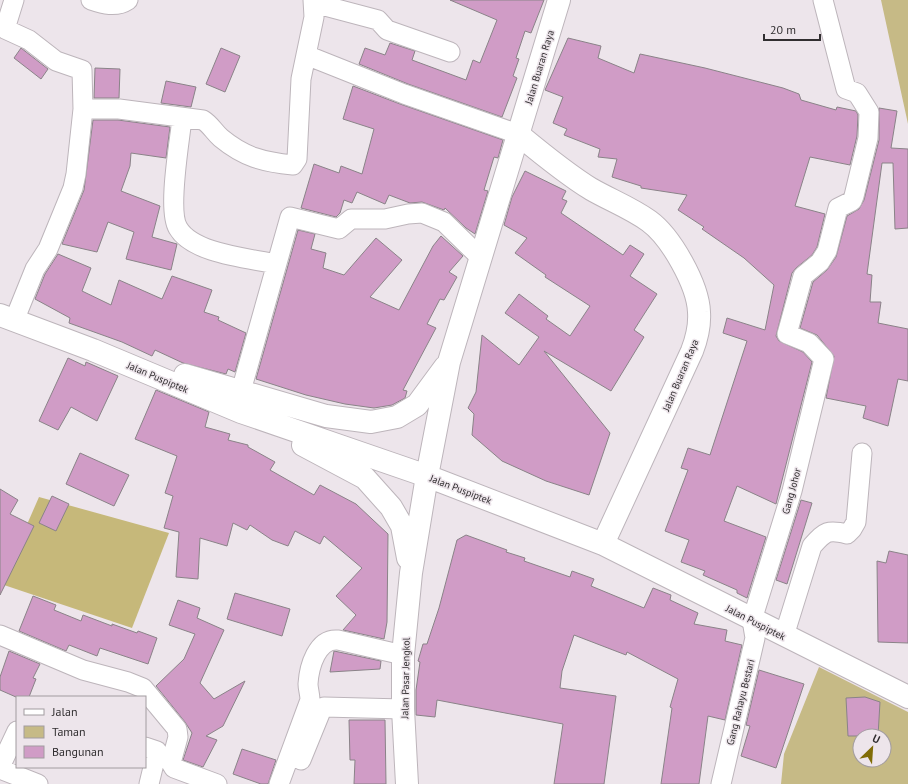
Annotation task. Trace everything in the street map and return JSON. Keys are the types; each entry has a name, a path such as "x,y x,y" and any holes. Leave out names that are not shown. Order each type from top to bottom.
{"main road":[{"name":"Jalan Buaran Raya","path":"411,573 427,476 449,362 559,0"},
{"name":"Jalan Buaran Raya","path":"518,134 545,156 591,189 626,206 660,230 675,249 688,277 700,311 699,331 692,351 603,544"},
{"path":"508,168 519,159 545,156"},
{"name":"Jalan Puspiptek","path":"7,318 241,402 603,544 908,697"},
{"path":"241,402 371,422 397,417 417,405 449,362"},
{"path":"241,402 365,478 391,507 402,526 411,573"},
{"name":"Jalan Pasar Jengkol","path":"408,784 403,709 403,655 411,573"}],"street":[{"path":"7,318 34,269 48,249 72,188 76,174 83,109 82,70 56,61 29,40 5,29 14,0"},
{"path":"91,0 106,5 122,4 128,0"},
{"name":"Gang Johor","path":"752,620 792,491 824,359 809,343 787,334 803,276 820,262 827,251 838,208 852,201 868,138 869,112 857,93 846,89 823,0"},
{"path":"83,109 119,109 203,120 210,125 217,135 228,144 250,157 267,163 293,165 297,159 301,79 314,18 313,1 378,20 387,30 450,52"},
{"path":"306,55 404,94 518,134"},
{"path":"182,118 174,195 177,226 182,233 197,244 218,252 276,264"},
{"path":"241,402 276,264 290,217 338,229 351,219 385,220 408,214 422,213 444,222 481,258"},
{"path":"784,636 812,546 822,535 833,530 846,534 852,529 856,522 862,453"},
{"name":"Gang Rahayu Bestari","path":"721,784 755,638 752,620"},
{"path":"0,635 90,673 128,682 143,688 177,729 178,737 171,763 174,768 217,784"},
{"path":"279,784 310,700 308,686 312,664 320,648 325,642 332,639 338,640 403,655"},
{"path":"292,784 322,708 403,709"},
{"path":"16,733 0,768 38,784"},
{"path":"146,747 157,751 149,784"}],"green space":[{"path":"881,0 908,0 908,124"},
{"path":"819,667 908,712 908,784 781,784 784,754"}],"shaded area":[{"path":"39,497 169,533 132,628 1,584"}],"building":[{"path":"450,0 544,0 531,33 525,31 516,58 519,59 513,76 517,78 502,117 408,84 359,64 365,48 385,55 390,43 415,51 412,60 466,80 473,60 480,63 497,20"},
{"path":"568,38 601,46 598,58 634,73 640,54 705,68 783,88 799,94 801,100 836,110 837,107 856,111 858,115 857,136 850,165 810,157 795,206 825,214 817,247 812,255 792,273 776,336 779,341 803,352 812,362 776,504 737,486 724,521 766,537 747,598 737,593 737,590 703,575 705,571 681,562 689,540 665,531 688,470 681,468 688,448 710,455 747,341 723,333 727,318 765,330 774,285 744,258 702,229 704,227 678,210 687,195 641,188 641,186 612,177 617,159 598,157 600,149 564,135 567,129 553,123 563,97 545,90"},
{"path":"21,48 48,69 41,79 14,58"},
{"path":"221,48 240,56 225,92 206,84"},
{"path":"95,68 120,69 119,98 94,98"},
{"path":"166,81 196,87 191,107 161,103"},
{"path":"353,86 503,140 498,158 494,157 484,190 488,191 475,234 466,228 445,208 444,210 422,202 410,203 389,195 385,204 357,192 352,203 344,200 340,213 336,217 301,208 314,164 339,173 341,166 362,174 374,129 343,119"},
{"path":"879,108 897,111 891,148 908,149 908,228 895,229 893,163 882,163 867,274 872,275 870,302 881,302 878,323 908,329 908,381 898,379 888,426 863,418 866,406 826,398 834,356 817,335 800,328 813,282 827,270 836,257 847,216 859,209 864,200 879,140"},
{"path":"93,120 118,120 170,127 166,158 131,153 130,166 121,191 160,206 152,237 177,244 171,270 126,259 134,232 108,222 97,252 62,244 84,190"},
{"path":"525,171 566,191 562,199 567,201 561,213 623,255 630,245 644,254 630,276 657,294 634,330 644,337 611,391 544,351 610,433 589,495 546,481 502,461 472,435 474,414 468,408 476,392 482,335 519,365 539,337 505,313 519,294 548,316 546,319 570,336 590,306 545,277 546,275 515,253 527,238 504,225 512,197"},
{"path":"298,230 315,234 311,249 326,253 323,268 344,275 376,238 402,260 370,297 399,310 433,246 441,236 463,256 449,272 457,277 444,300 440,299 427,324 436,328 403,390 407,391 405,398 392,405 374,408 345,404 306,395 256,379"},
{"path":"58,254 91,268 82,291 111,305 119,280 162,299 172,276 212,290 204,312 219,317 218,320 246,333 235,372 228,369 226,374 183,363 155,350 152,356 122,342 69,323 70,318 35,299 45,274"},
{"path":"68,358 85,366 86,362 118,376 97,421 71,407 58,430 39,421"},
{"path":"156,390 209,412 205,427 230,434 228,440 248,445 248,447 275,462 270,470 314,495 320,485 356,504 388,534 387,622 384,639 343,630 356,615 336,596 362,568 324,536 320,544 295,531 288,546 272,540 250,525 247,530 233,523 227,546 200,538 198,579 176,577 179,532 164,528 173,496 165,493 177,456 135,439"},
{"path":"80,453 129,475 114,506 66,484"},
{"path":"0,489 18,500 10,514 34,526 0,595"},
{"path":"52,496 69,504 56,531 39,523"},
{"path":"801,500 812,503 787,584 776,580"},
{"path":"466,535 507,550 506,552 525,558 524,561 570,577 572,571 594,579 591,586 644,608 653,588 671,595 670,600 698,613 694,624 727,630 725,641 742,645 725,720 708,716 699,784 661,784 672,708 670,707 678,679 627,652 626,655 574,635 562,671 560,688 616,696 604,784 554,784 563,724 437,700 435,717 416,715 416,690 420,662 418,661 423,644 427,644 439,608 457,540"},
{"path":"889,551 908,555 908,643 878,642 877,561 886,563"},
{"path":"235,593 290,609 282,636 227,619"},
{"path":"33,596 56,605 54,610 81,621 83,615 112,626 112,624 157,638 148,664 100,648 97,656 69,645 66,651 19,631"},
{"path":"178,600 200,608 197,618 224,630 200,683 214,699 245,681 223,726 206,736 217,740 203,767 183,760 192,733 156,686 184,659 195,634 169,625"},
{"path":"9,651 40,664 33,678 36,679 29,696 16,697 0,690 0,677"},
{"path":"334,651 381,661 380,669 330,672"},
{"path":"759,670 804,684 776,768 741,756 750,726 746,725"},
{"path":"865,697 880,702 878,728 852,728 852,736 848,736 846,698"},
{"path":"349,720 385,720 386,784 354,784 355,760 350,760"},
{"path":"242,749 276,760 268,784 261,784 233,774"}]}
